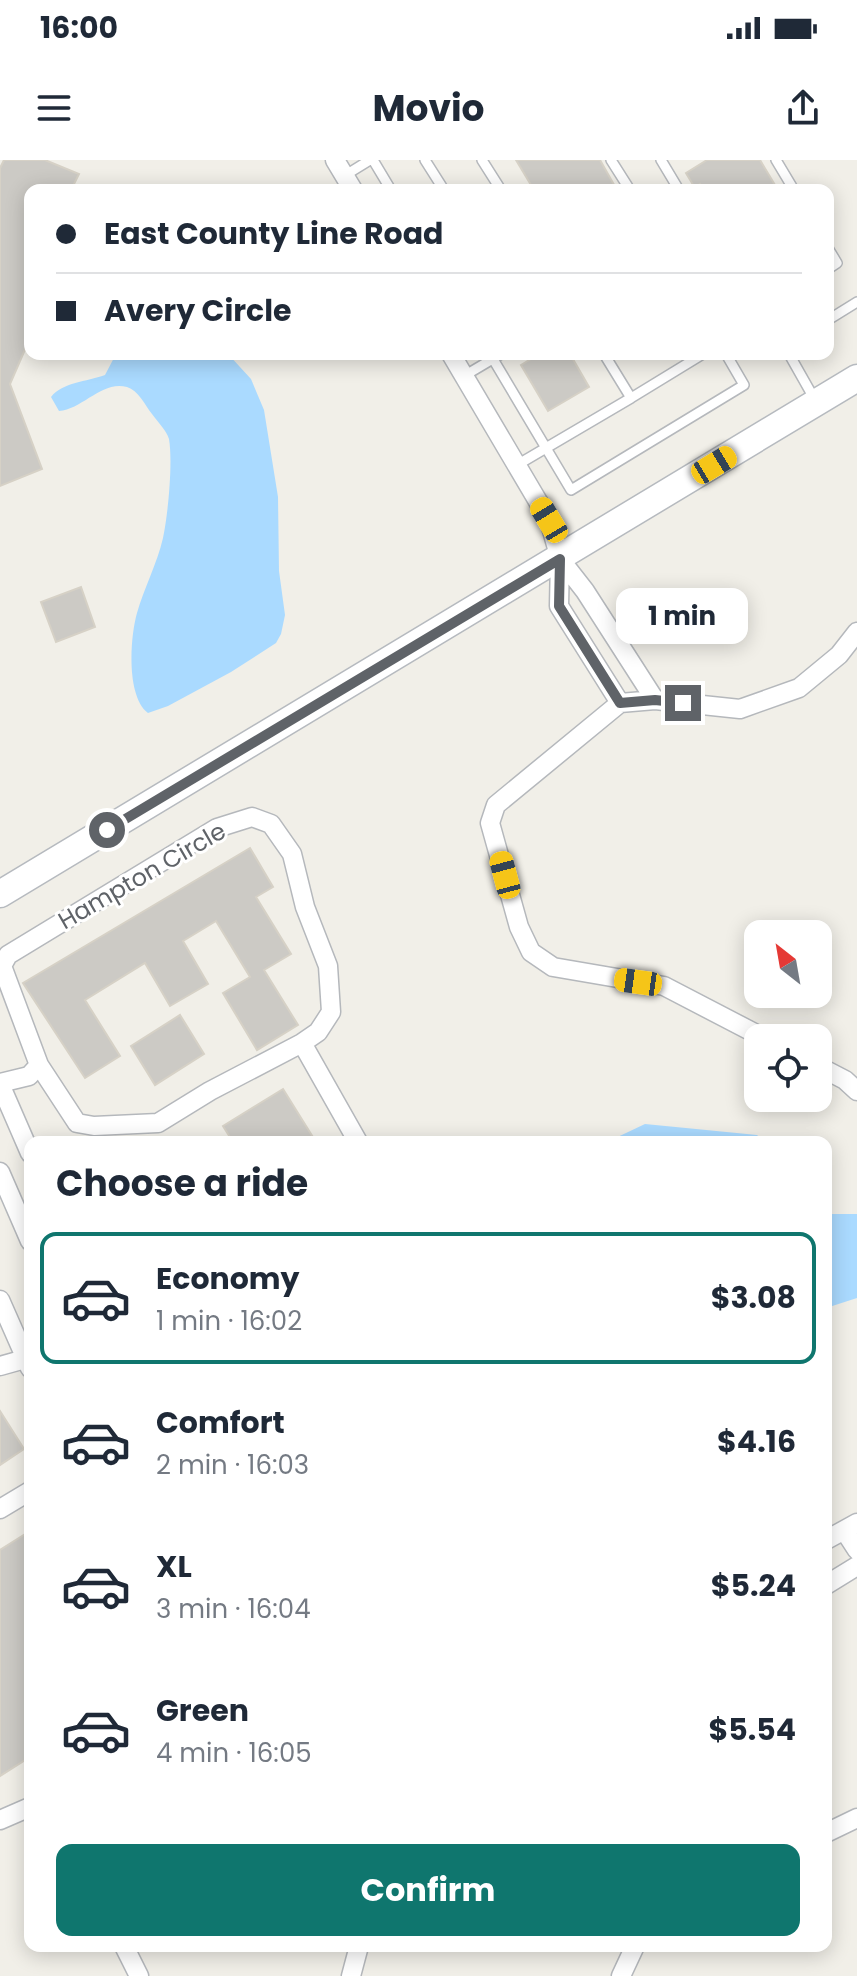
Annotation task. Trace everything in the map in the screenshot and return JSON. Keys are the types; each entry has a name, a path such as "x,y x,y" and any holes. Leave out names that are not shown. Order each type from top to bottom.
{"main road":[{"path":"0,894 857,378"}],"street":[{"path":"455,360 549,520 560,559 559,606 620,703"},
{"path":"560,559 585,591 655,700"},
{"path":"744,1028 664,986 553,967 531,952 519,927 490,823 496,805 620,703 655,700 740,709 799,688 839,655 857,632"},
{"name":"Hampton Circle","path":"252,817 271,824 292,854 305,907 328,966 331,1012 318,1032 302,1043 210,1091 158,1123 82,1133 39,1065 2,966 8,955 217,828 252,817"},
{"path":"302,1043 355,1136"},
{"path":"24,1139 0,1083 29,1076 39,1065"},
{"path":"832,1073 857,1091"},
{"path":"0,1172 24,1227"},
{"path":"0,1300 24,1356"},
{"path":"0,1366 24,1363"},
{"path":"0,1509 24,1495"},
{"path":"832,1537 851,1527 857,1550"},
{"path":"832,1581 857,1566"},
{"path":"0,1820 24,1810"},
{"path":"832,1830 857,1818"},
{"path":"127,1952 139,1976"},
{"path":"351,1976 357,1952"},
{"path":"621,1976 632,1952"}],"lane":[{"path":"344,175 372,160 387,184"},
{"path":"425,160 440,184"},
{"path":"482,160 497,184"},
{"path":"611,160 626,184"},
{"path":"661,160 675,184"},
{"path":"776,160 790,184"},
{"path":"834,316 857,302"},
{"path":"464,376 488,360"},
{"path":"496,360 571,490 744,385 729,360"},
{"path":"608,360 631,398"},
{"path":"516,465 693,360"},
{"path":"792,360 817,403"}],"water":[{"path":"113,360 234,360 251,379 264,410 278,497 279,571 285,615 276,643 231,672 168,706 148,713 136,694 133,680 133,637 137,613 165,528 170,474 169,439 141,398 127,387 109,388 59,411 51,397 68,385 105,375"},
{"path":"645,1124 758,1136 620,1136"},
{"path":"832,1214 857,1214 857,1298 832,1306"}],"building":[{"path":"4,160 45,160 79,174 74,184 24,184 24,352 10,384 42,469 0,486 0,168"},
{"path":"516,160 600,160 614,184 530,184"},
{"path":"707,160 760,160 774,184 693,184 686,173"},
{"path":"529,360 573,360 589,387 548,411 521,365"},
{"path":"81,587 95,627 56,642 41,602"},
{"path":"250,848 273,887 256,897 291,954 264,970 298,1025 257,1050 223,993 250,977 216,921 183,941 208,984 170,1006 145,963 85,1000 120,1056 85,1078 23,983"},
{"path":"180,1015 204,1054 155,1085 131,1046"},
{"path":"283,1089 312,1136 229,1136 223,1126"},
{"path":"0,1411 24,1449 0,1465"},
{"path":"24,1535 24,1761 0,1776 0,1550"}],"route":[{"path":"107,830 560,559 559,606 620,703 655,700 683,703"}]}
